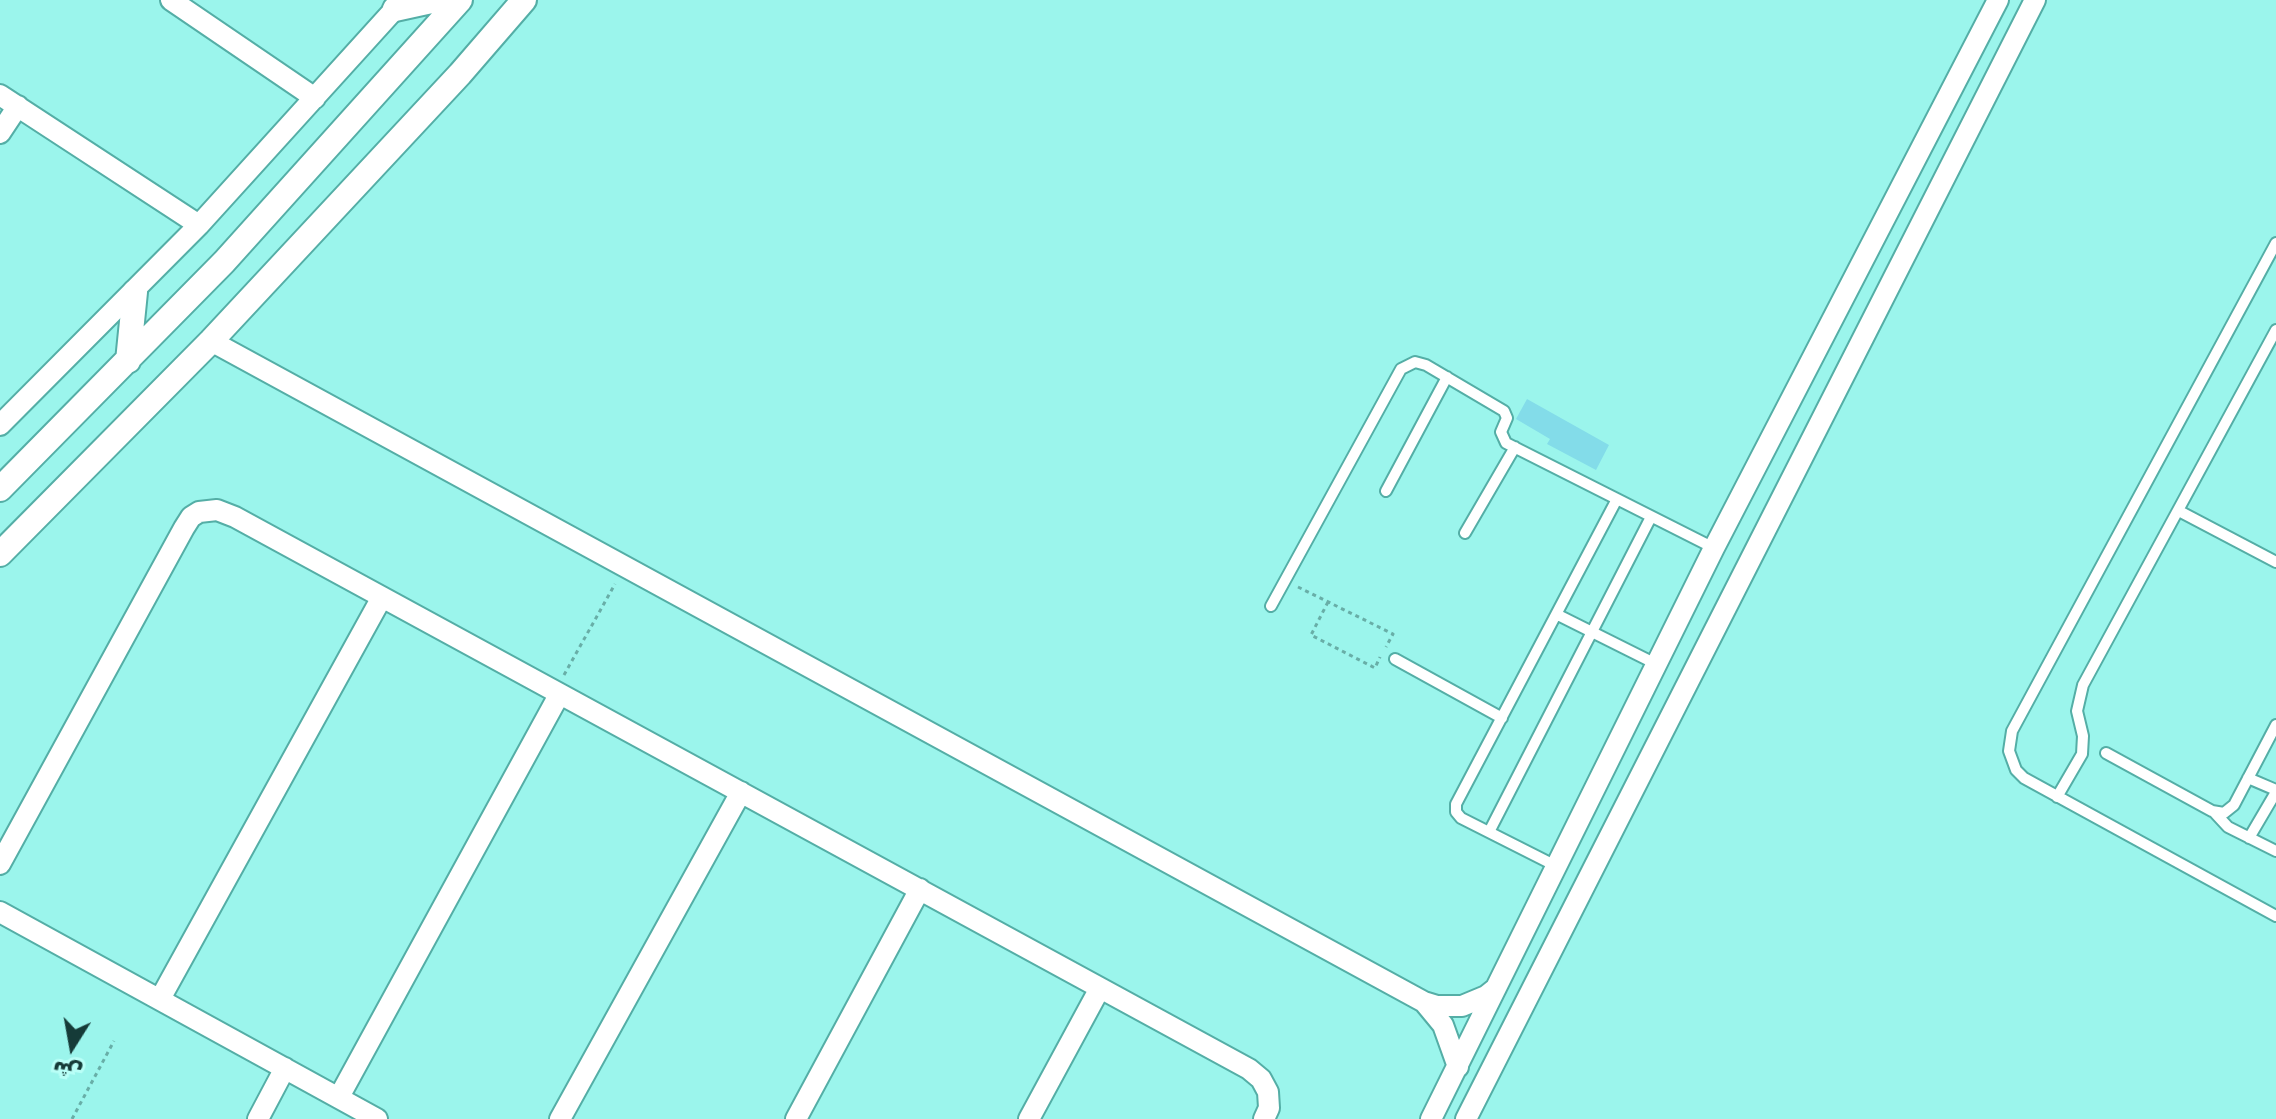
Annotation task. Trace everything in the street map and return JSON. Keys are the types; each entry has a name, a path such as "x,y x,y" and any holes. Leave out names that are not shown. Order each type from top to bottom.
{"street":[{"path":"171,0 193,6 315,98"},
{"path":"0,425 199,225 399,4 436,0"},
{"path":"0,489 271,212 460,0"},
{"path":"0,554 211,341 449,86 524,0"},
{"path":"1431,1119 1714,548 1998,0"},
{"path":"1466,1119 2035,0"},
{"path":"0,133 9,100 199,225"},
{"path":"128,361 135,292"},
{"path":"211,341 1424,1002 1462,1006 1496,988"},
{"path":"0,864 191,517 208,510 225,512 1255,1073 1268,1092 1269,1108 1264,1119"},
{"path":"160,999 382,597"},
{"path":"339,1097 557,693"},
{"path":"560,1119 741,792"},
{"path":"796,1119 920,889"},
{"path":"0,912 377,1119"},
{"path":"1029,1119 1100,988"},
{"path":"1424,1002 1450,1038 1458,1067"},
{"path":"258,1119 285,1068"}],"lane":[{"path":"2276,243 2012,731 2009,751 2016,770 2024,778 2276,916"},
{"path":"2057,797 2082,754 2083,736 2077,711 2080,692 2276,330"},
{"path":"1271,606 1401,369 1410,363 1421,363 1504,411 1507,418 1502,436 1506,443 1714,548"},
{"path":"1386,491 1447,377"},
{"path":"1465,533 1515,447"},
{"path":"1556,866 1461,818 1455,808 1617,499"},
{"path":"2179,511 2273,559"},
{"path":"1489,832 1651,517"},
{"path":"1558,615 1656,664"},
{"path":"1395,659 1502,718"},
{"path":"2215,813 2224,813 2232,808 2276,725"},
{"path":"2106,753 2215,813 2228,827 2276,851"},
{"path":"2248,778 2276,791 2249,838"}],"path":[{"path":"557,693 625,567"},
{"path":"1285,581 1328,602 1393,634 1375,668 1311,635 1328,602"},
{"path":"72,1119 114,1041"}],"building":[{"path":"1527,399 1609,445 1596,470 1547,444 1550,439 1516,419"}]}
